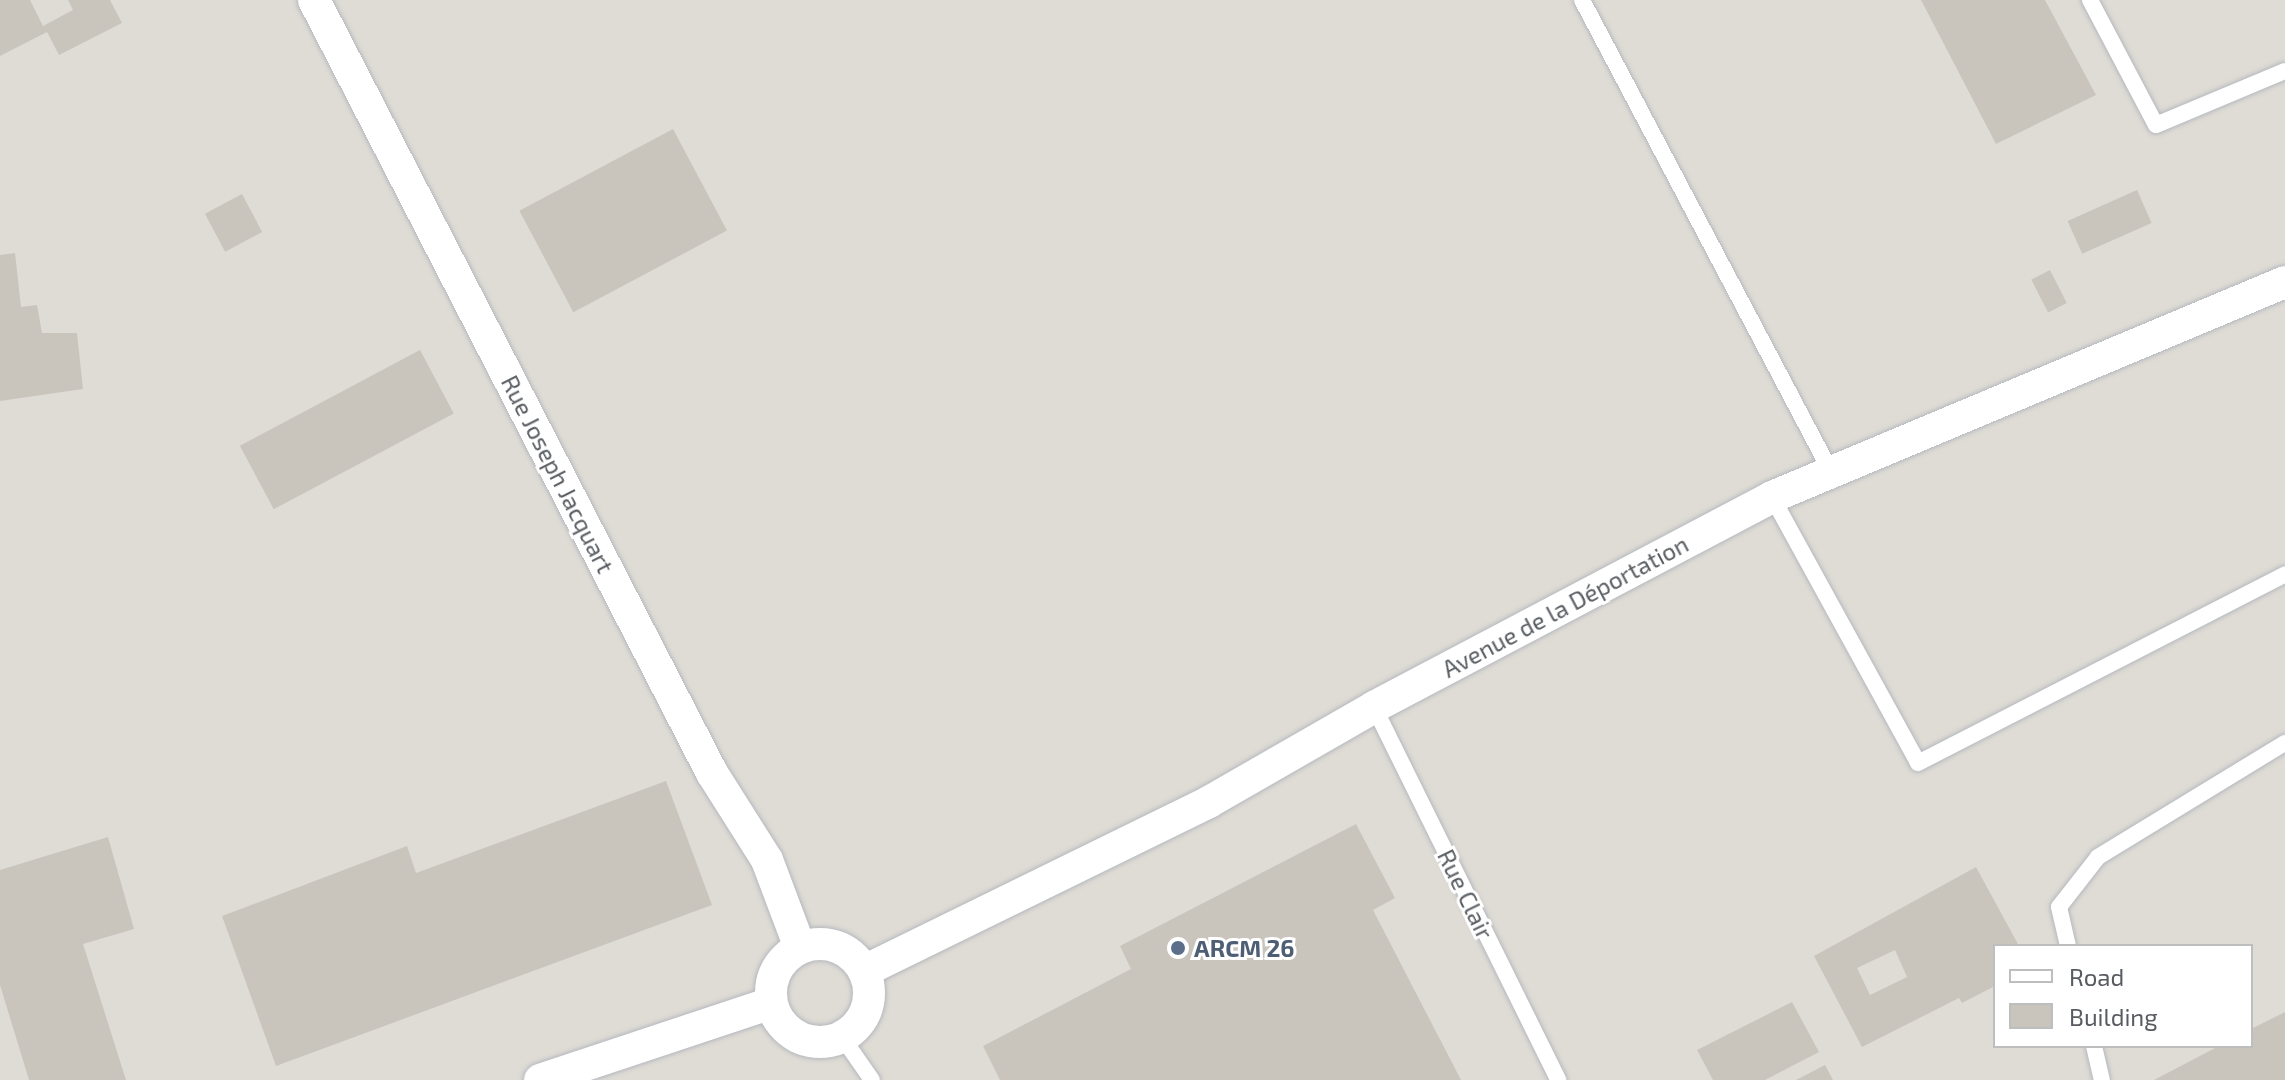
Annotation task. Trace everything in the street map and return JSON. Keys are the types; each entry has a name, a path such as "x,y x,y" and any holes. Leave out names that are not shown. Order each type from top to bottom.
{"street":[{"name":"Rue Joseph Jacquart","path":"314,0 712,773 767,860 800,948"},
{"name":"Avenue de la Déportation","path":"864,971 1209,802 1374,707 1772,497 1830,470 2285,282"},
{"path":"836,947 864,971 869,996 866,1013 842,1037 820,1043 798,1038 780,1023 771,1003 772,980 782,961 800,948 836,947"},
{"path":"540,1080 771,1003"}],"lane":[{"path":"1582,0 1830,470"},
{"path":"2090,0 2156,125 2285,71"},
{"path":"1772,497 1918,763 2285,574"},
{"name":"Rue Clair","path":"1374,707 1558,1080"},
{"path":"2068,944 2059,907 2098,857 2285,743"},
{"path":"842,1037 872,1080"},
{"path":"2094,1048 2102,1080"}],"shaded area":[{"path":"0,0 2285,0 2285,1080 0,1080"}],"building":[{"path":"0,0 30,0 43,26 73,10 68,0 110,0 122,23 59,55 47,32 0,56"},
{"path":"1921,0 2045,0 2096,95 1996,144"},
{"path":"673,129 727,231 573,312 519,211"},
{"path":"2137,190 2152,223 2082,254 2068,221"},
{"path":"242,194 262,232 225,252 205,214"},
{"path":"15,253 21,307 37,305 42,333 77,333 83,389 0,401 0,255"},
{"path":"2050,270 2067,303 2048,313 2031,280"},
{"path":"420,350 454,414 274,509 240,446"},
{"path":"666,781 712,905 276,1066 222,916 407,846 416,873"},
{"path":"1356,824 1395,898 1373,910 1461,1080 1000,1080 983,1046 1131,969 1120,946"},
{"path":"108,837 134,929 83,944 126,1080 29,1080 0,985 0,870"},
{"path":"1976,867 2018,944 1993,944 1993,987 1962,1003 1959,998 1862,1047 1814,956","holes":["1895,950 1907,977 1870,995 1857,968"]},
{"path":"1792,1002 1819,1052 1765,1080 1713,1080 1697,1050"},
{"path":"2285,1012 2285,1080 2154,1080 2215,1048 2253,1048 2253,1028"},
{"path":"1825,1065 1833,1080 1796,1080"}],"place":[{"name":"ARCM 26","path":"1178,948"}]}
